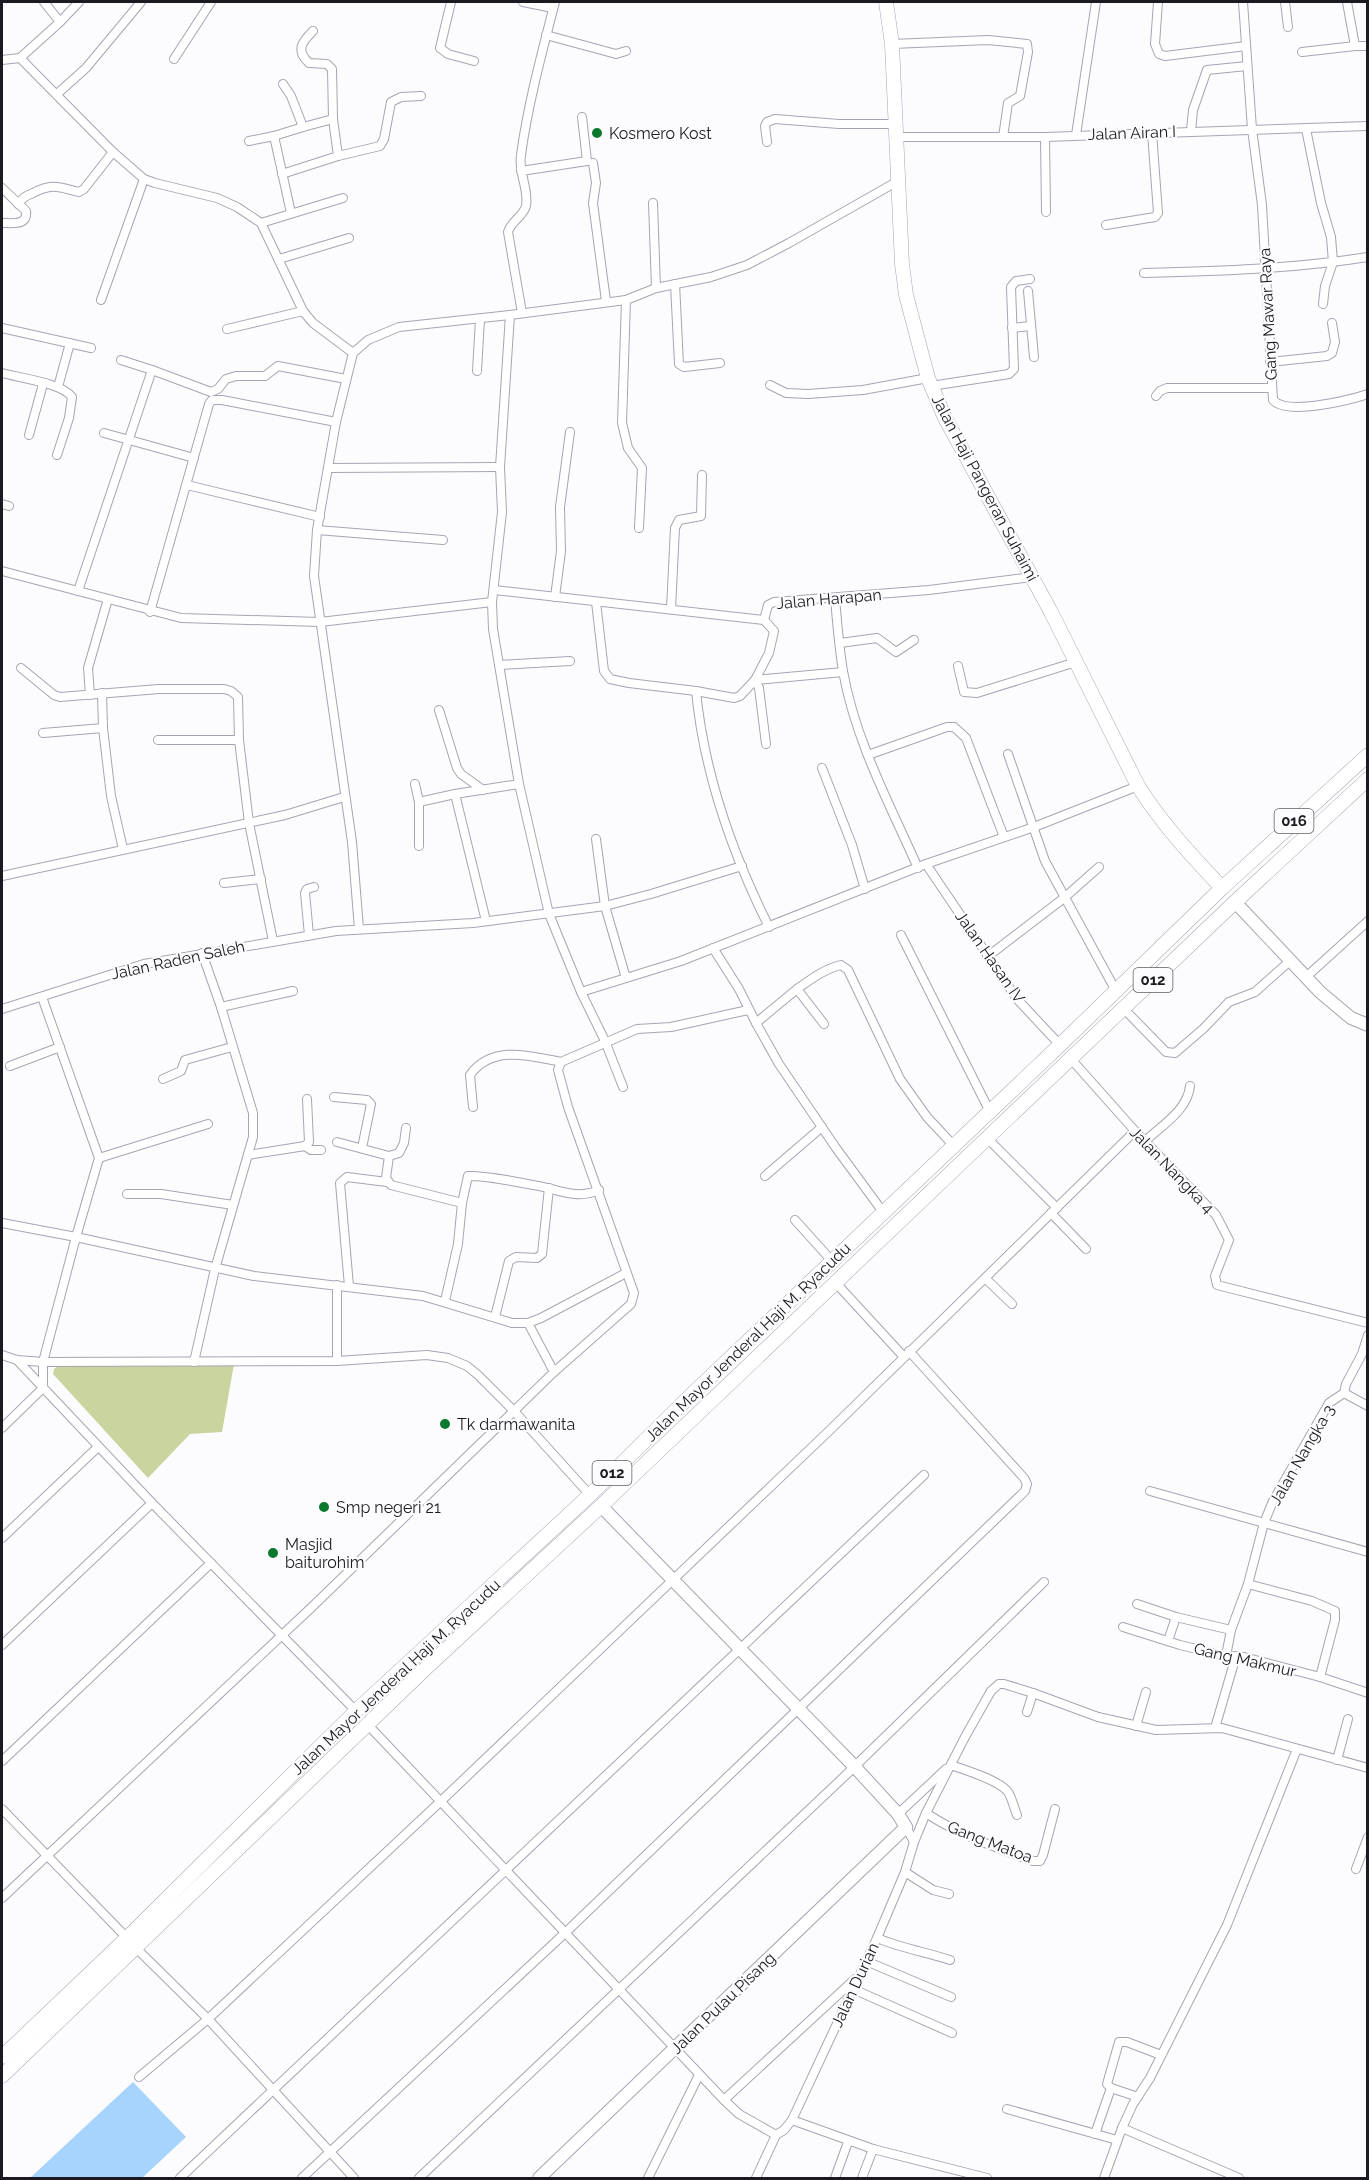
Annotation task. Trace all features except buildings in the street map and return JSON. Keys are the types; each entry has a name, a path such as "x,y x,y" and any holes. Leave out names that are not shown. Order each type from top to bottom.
{"main road":[{"name":"Jalan Haji Pangeran Suhaimi","path":"886,2 892,44 902,264 906,294 930,382 972,472 1032,577 1138,786 1155,813 1222,888"},
{"name":"Jalan Mayor Jenderal Haji M. Ryacudu","path":"131,1943 356,1712 590,1495 1222,888 1367,756"},
{"name":"Jalan Mayor Jenderal Haji M. Ryacudu","path":"2,2076 20,2049 36,2033 369,1725 988,1139 1123,1008 1368,779"},
{"path":"934,1165 941,1172 953,1163 962,1163"},
{"path":"906,1192 915,1190 929,1177 939,1184"},
{"path":"479,1598 481,1608 490,1610"},
{"path":"455,1618 466,1623 468,1631"},
{"name":"Jalan Mayor Jenderal Haji M. Ryacudu","path":"2,2057 20,2049"}],"street":[{"path":"44,2 60,21"},
{"path":"2,60 20,58 79,2"},
{"path":"57,94 86,68 141,2"},
{"path":"174,59 211,2"},
{"path":"452,2 440,48 448,54 474,61"},
{"path":"522,313 508,232 525,208 527,196 520,158 554,5 523,2"},
{"path":"1076,135 1096,2"},
{"path":"1158,2 1155,44 1159,54 1165,56 1246,46"},
{"name":"Gang Mawar Raya","path":"1243,2 1252,129 1259,172 1273,400 1282,406 1312,406 1342,402 1368,394"},
{"path":"1286,2 1288,27"},
{"path":"1347,2 1355,46"},
{"path":"313,31 302,41 300,48 303,57 309,63 327,64 332,69 333,119 338,156"},
{"path":"546,34 616,54 626,51"},
{"path":"892,44 988,40 1027,45 1028,51 1020,96 1008,103 1003,137"},
{"path":"1302,52 1368,46"},
{"path":"20,58 113,152 144,179 216,198 237,207 261,223 303,311 320,328 353,353"},
{"path":"1191,131 1193,110 1208,70 1247,66"},
{"path":"283,84 291,96 303,127"},
{"path":"282,174 338,156 380,146 384,140 391,102 401,97 421,96"},
{"path":"521,171 587,161 582,117"},
{"path":"249,141 333,119"},
{"name":"Jalan Airan I","path":"767,142 765,126 767,122 775,119 1003,137 1368,126"},
{"path":"1306,129 1321,203 1331,237 1333,262 1325,286 1323,303"},
{"path":"1106,225 1155,218 1158,213 1152,133"},
{"path":"274,136 291,213"},
{"path":"1045,137 1046,212"},
{"path":"18,204 24,196 47,186 79,192 84,189 113,152"},
{"path":"592,163 596,183 593,203 606,301"},
{"path":"101,300 144,179"},
{"path":"360,929 352,842 314,576 317,530 336,422 353,353 368,340 399,327 626,300 656,288 711,277 747,265 898,181"},
{"path":"2,188 27,215 23,222 2,223"},
{"path":"261,223 343,198"},
{"path":"653,203 656,288"},
{"path":"279,259 349,238"},
{"path":"1144,273 1265,270 1368,257"},
{"path":"770,385 786,393 808,394 1008,374 1014,369 1015,361 1011,287 1016,281 1030,279"},
{"path":"675,284 678,364 684,367 720,363"},
{"path":"1028,291 1034,357"},
{"path":"626,300 622,423 628,448 642,468 639,528"},
{"path":"227,329 303,311"},
{"path":"510,315 500,467 502,512 492,602 493,629 519,784 549,914 581,992 605,1041 623,1088"},
{"path":"477,371 480,319"},
{"path":"1270,362 1326,356 1332,353 1335,342 1332,323"},
{"path":"1012,328 1031,326"},
{"path":"2,328 91,348"},
{"path":"58,387 70,343"},
{"path":"121,360 211,392 218,389 226,379 236,376 265,376 278,366 346,378"},
{"path":"78,591 152,370"},
{"path":"2,373 68,391 73,402 57,455"},
{"path":"217,399 221,383"},
{"path":"29,435 43,384"},
{"path":"1156,396 1167,388 1271,388"},
{"path":"150,612 212,400 217,399 336,422"},
{"path":"555,597 561,551 560,507 570,432"},
{"path":"104,433 194,458"},
{"path":"328,468 500,467"},
{"path":"671,609 675,528 679,520 702,516 702,475"},
{"path":"187,485 320,517"},
{"path":"317,530 443,540"},
{"path":"2,571 150,612 181,618 320,622 492,602"},
{"name":"Jalan Harapan","path":"494,590 764,620 768,605 774,602 929,590 1032,577"},
{"name":"Jalan Hasan IV","path":"835,598 843,672 868,755 922,866 1017,999 1060,1045"},
{"path":"90,695 88,668 108,599"},
{"path":"596,602 604,671 610,679 734,698 740,696 755,680 769,653 774,632 764,620"},
{"path":"840,643 877,638 896,652 914,640"},
{"path":"499,665 570,661"},
{"path":"958,666 962,688 968,694 1076,662"},
{"path":"21,668 60,698 159,688 224,688 238,697 239,740 249,823 273,941"},
{"path":"755,680 843,672"},
{"path":"755,680 759,688 766,744"},
{"path":"696,691 712,785 754,898 769,927"},
{"path":"102,693 103,728 111,796 123,849"},
{"path":"439,710 457,768 483,790"},
{"path":"868,755 946,727 954,727 966,738 1005,837"},
{"path":"43,733 103,728"},
{"path":"158,740 239,740"},
{"path":"1008,754 1045,861 1116,991"},
{"path":"822,768 852,845 866,889"},
{"path":"415,784 418,802 419,846"},
{"path":"418,802 519,784"},
{"path":"581,992 713,948 922,866 1034,827 1138,786"},
{"path":"455,794 486,921"},
{"path":"2,876 285,815 344,797"},
{"path":"596,839 605,906 626,978"},
{"name":"Jalan Raden Saleh","path":"2,1009 136,966 202,953 360,929 486,921 605,906 742,866"},
{"path":"987,957 1064,898 1099,867"},
{"path":"224,883 261,879"},
{"path":"309,935 305,892 314,887"},
{"path":"1235,902 1338,1008 1351,1018 1368,1025"},
{"path":"1306,977 1368,921"},
{"path":"901,934 990,1112"},
{"path":"713,948 739,989 748,1010 779,1064 883,1212"},
{"path":"194,1362 215,1269 253,1137 253,1113 202,953"},
{"path":"1123,1008 1166,1052 1175,1053 1229,1002 1255,993 1291,960"},
{"path":"756,1023 796,988 841,965 848,970 900,1079 927,1117 954,1146"},
{"path":"796,988 824,1024"},
{"path":"221,1007 293,991"},
{"path":"2,1428 43,1388 43,1362 99,1158 42,997"},
{"path":"473,1107 470,1075 474,1069 497,1056 515,1053 561,1062 605,1041 641,1028 671,1027 748,1010"},
{"path":"10,1066 60,1047"},
{"path":"162,1078 181,1071 185,1060 232,1047"},
{"name":"Jalan Nangka 4","path":"1071,1059 1144,1142 1216,1215 1228,1240 1215,1276 1217,1285 1368,1323"},
{"path":"2,1898 313,1606 554,1372 631,1304 634,1293 568,1107 558,1070 561,1062"},
{"path":"1144,1142 1181,1108 1189,1094 1190,1086"},
{"path":"334,1097 367,1100 372,1104 362,1148"},
{"path":"248,1155 305,1146 309,1142 310,1133 307,1099"},
{"path":"99,1158 208,1124"},
{"path":"765,1176 822,1126"},
{"path":"337,1142 389,1156 399,1153 404,1143 406,1128"},
{"path":"139,2077 207,2019 440,1802 830,1430 1134,1131"},
{"path":"988,1139 1054,1210 1086,1249"},
{"path":"305,1146 311,1150 321,1150"},
{"path":"387,1182 389,1156"},
{"path":"444,1301 458,1244 462,1203 469,1175 580,1195 598,1190"},
{"path":"349,1286 340,1183 347,1177 387,1182 462,1203"},
{"path":"495,1317 508,1261 516,1257 537,1258 542,1254 549,1188"},
{"path":"127,1194 161,1194 234,1205"},
{"path":"795,1220 832,1261"},
{"path":"2,1223 76,1237 215,1269 284,1280 399,1292 444,1301 512,1323 528,1323 541,1318 626,1273"},
{"path":"986,1278 1012,1304"},
{"path":"302,2178 564,1933 1025,1491 1027,1484 1024,1478 907,1354 835,1282"},
{"path":"337,1285 337,1361"},
{"path":"528,1323 554,1372"},
{"path":"1368,1335 1344,1393 1368,1406"},
{"path":"2,1355 17,1360 43,1362 337,1361 427,1355 448,1358 467,1366 514,1411 590,1495"},
{"path":"17,1360 98,1447 356,1712"},
{"name":"Jalan Nangka 3","path":"1344,1393 1329,1403 1273,1501 1264,1523 1368,1552"},
{"path":"2,1538 98,1447"},
{"path":"180,2178 924,1475"},
{"path":"1150,1491 1264,1523 1248,1584 1231,1630 1226,1656"},
{"path":"2,1645 152,1503"},
{"path":"601,1506 854,1766 898,1814 914,1842"},
{"path":"2,1761 211,1563"},
{"path":"419,2178 854,1766 1044,1582"},
{"path":"1248,1584 1312,1600 1335,1611 1335,1620 1320,1677"},
{"path":"1137,1604 1176,1617 1231,1630"},
{"path":"1167,1641 1176,1617"},
{"name":"Gang Makmur","path":"1123,1627 1226,1656 1236,1656 1320,1677 1368,1693"},
{"path":"1215,1728 1236,1656"},
{"name":"Jalan Durian","path":"776,2135 784,2130 792,2120 877,1938 905,1872 926,1813 964,1737 994,1687 1004,1684 1033,1693"},
{"path":"1136,1726 1146,1692"},
{"path":"1027,1712 1033,1693 1098,1718 1156,1730 1215,1728 1234,1730 1368,1768"},
{"path":"1337,1760 1348,1719"},
{"path":"369,1725 699,2075 739,2114 776,2135 756,2178"},
{"path":"1104,2178 1122,2128 1227,1924 1297,1749"},
{"path":"898,1814 951,1765 1004,1787 1009,1793 1017,1815"},
{"path":"2,1809 207,2019 354,2178"},
{"name":"Gang Matoa","path":"926,1813 948,1828 1033,1861 1040,1861 1055,1809"},
{"name":"Jalan Pulau Pisang","path":"539,2178 906,1827"},
{"path":"1356,1869 1368,1838"},
{"path":"905,1872 933,1890 949,1894"},
{"path":"877,1938 909,1950 950,1960"},
{"path":"866,1961 951,1997"},
{"path":"724,2100 860,1974"},
{"path":"853,1989 952,2033"},
{"path":"1095,2134 1110,2088 1107,2080 1121,2040 1161,2055"},
{"path":"648,2177 699,2075"},
{"path":"1110,2088 1138,2097"},
{"path":"1007,2109 1117,2140"},
{"path":"792,2120 848,2142 987,2178"},
{"path":"1122,2128 1239,2178"},
{"path":"835,2178 848,2142"},
{"path":"862,2178 873,2149"}],"green space":[{"path":"234,1364 222,1432 190,1434 148,1478 53,1374 54,1369 59,1365"}],"water":[{"path":"133,2082 186,2137 142,2178 30,2178"}],"place":[{"name":"Kosmero Kost","path":"597,133"},
{"name":"Tk darmawanita","path":"445,1424"},
{"name":"Smp negeri 21","path":"324,1507"},
{"name":"Masjid baiturohim","path":"273,1553"}]}
